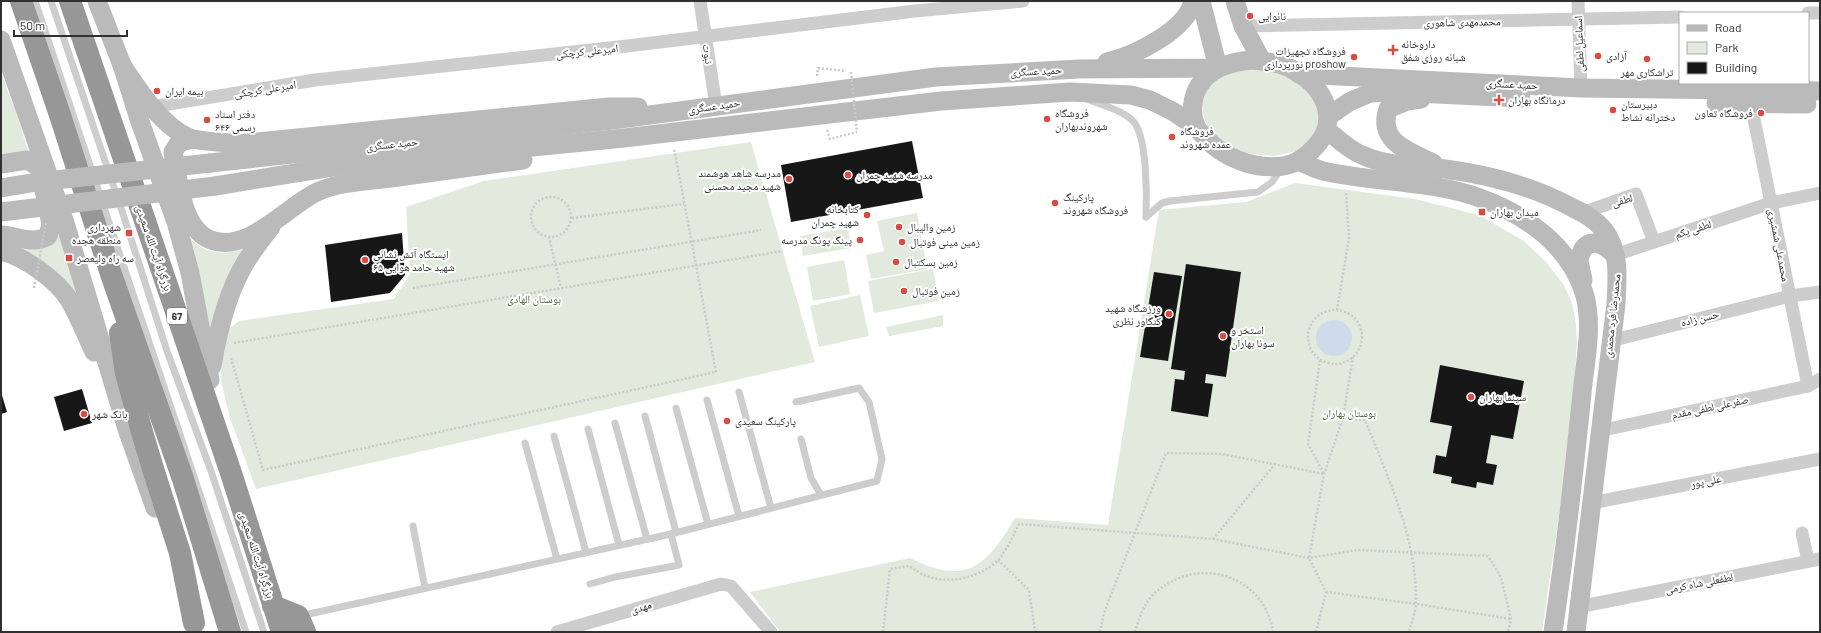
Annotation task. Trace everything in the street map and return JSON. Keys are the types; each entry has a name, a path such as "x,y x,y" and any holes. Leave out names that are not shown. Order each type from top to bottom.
{"highway":[{"path":"21,1 60,115 111,274 183,479 230,632"},
{"name":"بزرگراه آیت الله سعیدی","path":"70,1 230,470 282,632"},
{"path":"111,274 126,373 154,472 180,553 195,628"},
{"path":"274,606 301,624"}],"main road":[{"path":"97,1 122,64 139,119 176,222 190,273 210,380 223,314 239,275 250,255 280,216"},
{"path":"1079,69 1120,59 1152,44 1184,20 1191,9 1193,1"},
{"path":"1201,1 1218,68"},
{"path":"1235,1 1243,26 1262,60"},
{"path":"1,40 67,230 127,429 195,628"},
{"path":"1262,60 1295,70 1311,83 1320,94 1328,123 1316,147 1291,163 1256,165 1229,157 1210,145 1197,128 1193,114 1194,94 1205,77 1218,68 1238,62 1262,60"},
{"path":"122,64 152,107 171,126 191,139"},
{"name":"حمید عسگری","path":"1,188 37,182 612,120 936,77 1079,69 1218,68"},
{"name":"حمید عسگری","path":"1299,74 1581,88 1820,91"},
{"name":"حمید عسگری","path":"1,212 214,186 339,166 727,126 941,101 1070,92 1131,95 1150,100 1174,112 1197,128"},
{"name":"حمید عسگری","path":"1328,123 1349,102 1370,93 1394,92 1453,96 1751,104 1820,104"},
{"path":"1445,168 1401,147 1390,138 1385,127 1385,116 1388,109 1407,100 1453,96"},
{"path":"709,107 609,107 238,144 191,139 179,143 173,152 185,209 189,220 197,231 212,240 224,243 235,242 256,234 280,216 317,192 348,183 615,148 727,126"},
{"name":"محمدرضا فرد محمدی","path":"1328,123 1346,145 1361,155 1382,162 1445,168 1526,186 1555,198 1582,212 1596,222 1608,235 1615,255 1617,276 1616,304 1599,431 1576,632"},
{"path":"1,164 27,160 39,168 51,224 48,236 41,240 32,241 1,235"},
{"name":"محمدرضا فرد محمدی","path":"1291,163 1345,174 1443,188 1478,197 1506,208 1538,229 1560,250 1574,271 1585,296 1589,326 1553,632"},
{"path":"1585,296 1579,261 1580,254 1585,246 1592,243 1600,244 1608,247 1615,255"},
{"path":"1,251 30,264 51,280 70,300 127,429"}],"street":[{"name":"نبوت","path":"700,1 705,37 709,107"},
{"name":"امیرعلی کرچکی","path":"152,107 315,80 705,37 915,11 1023,1"},
{"name":"اسماعیل لطفی","path":"1578,1 1581,88"},
{"path":"1809,13 1820,13"},
{"name":"محمدمهدی شاهوری","path":"1243,26 1679,17"},
{"name":"محمدعلی شمشیری","path":"1751,104 1808,386"},
{"path":"1771,203 1820,193"},
{"name":"لطفی","path":"1582,212 1636,194 1654,242"},
{"name":"لطفی یکم","path":"1615,255 1771,203"},
{"name":"حسن زاده","path":"1610,341 1790,296 1820,292"},
{"name":"صفرعلی لطفی مقدم","path":"1599,431 1808,386 1820,379"},
{"name":"علی پور","path":"1591,503 1820,458"},
{"path":"1802,533 1814,560"},
{"name":"لطفعلی شاه کرمی","path":"1578,607 1814,560"},
{"name":"مهدی","path":"557,632 721,584 731,586 771,632"}],"lane":[{"path":"35,1 246,632"},
{"path":"51,1 124,217 167,351 213,478 264,632"},
{"path":"1070,92 1122,114 1132,120 1139,129 1144,158 1146,216 1162,203 1170,201 1258,192 1272,182 1291,163"},
{"path":"301,624 425,588 674,533 876,480 882,459 869,402 860,388 796,402"},
{"path":"739,392 771,508"},
{"path":"707,400 739,516"},
{"path":"676,408 708,524"},
{"path":"590,584 615,577 679,565 674,533 646,416"},
{"path":"615,423 647,539"},
{"path":"588,429 619,545"},
{"path":"554,436 586,552"},
{"path":"801,439 811,478 821,495"},
{"path":"525,443 557,559"},
{"path":"413,526 425,588"}],"path":[{"path":"818,68 851,72 857,132 830,139"},
{"path":"229,352 263,470 716,372 672,137"},
{"path":"1337,310 1349,238 1345,174"},
{"path":"544,197 557,197 568,205 572,218 567,230 556,236 549,237 543,235 533,226 531,212 538,201 544,197"},
{"path":"572,218 684,204"},
{"path":"34,288 46,225 43,207"},
{"path":"413,288 761,230"},
{"path":"549,237 561,288"},
{"path":"227,344 783,251"},
{"path":"1337,310 1346,313 1353,318 1360,329 1361,342 1353,357 1346,362 1337,364 1320,360 1313,354 1309,346 1308,337 1309,328 1313,321 1328,311 1337,310"},
{"path":"1316,632 1326,592 1309,558 1324,474 1343,418 1353,357"},
{"path":"1320,360 1308,444 1324,474"},
{"path":"1343,418 1365,420 1395,496 1412,554 1416,604 1408,632"},
{"path":"1100,632 1104,613 1166,453 1222,454 1324,474"},
{"path":"1213,539 1275,464"},
{"path":"883,632 890,569 909,566 923,575 941,579 959,579 981,572 998,560 1009,544 1019,524 1213,539 1309,558 1357,550 1412,554 1488,556 1501,577 1511,619 1508,632"},
{"path":"998,560 1029,590 1035,632"},
{"path":"1135,632 1140,613 1153,595 1172,580 1195,573 1219,574 1241,582 1259,598 1271,619 1273,632"},
{"path":"1326,592 1511,619"}],"green space":[{"path":"1257,68 1278,71 1298,81 1313,96 1320,109 1316,134 1297,151 1274,156 1251,154 1236,150 1226,145 1209,129 1204,117 1202,105 1209,85 1219,77 1234,71"},
{"path":"1,71 14,105 28,151 1,155"},
{"name":"بوستان الهادی","path":"751,142 815,362 256,489 230,418 221,381 220,355 224,333 239,321 394,299 410,274 406,207 484,181"},
{"name":"بوستان بهاران","path":"1295,183 1415,199 1479,215 1524,241 1546,262 1564,285 1572,303 1576,324 1577,342 1571,431 1542,632 780,632 750,592 910,558 929,566 946,570 960,571 973,567 984,560 994,549 1015,518 1108,525 1159,210 1246,202"},
{"path":"917,213 927,269 871,279 866,255 884,251 877,221"},
{"path":"848,228 851,248 803,256 800,236"},
{"path":"183,229 196,244 211,251 228,252 247,249 209,344"},
{"path":"58,233 87,315 5,240"},
{"path":"844,260 850,294 813,301 807,267"},
{"name":"زمین فوتبال","path":"933,269 939,301 874,313 868,281"},
{"path":"860,295 869,336 819,347 810,306"},
{"path":"943,315 943,326 889,336 886,327"}],"water":[{"path":"1338,320 1347,325 1351,331 1351,345 1347,351 1338,356 1330,356 1321,351 1317,345 1316,334 1321,325 1327,321"}],"building":[{"path":"912,141 923,198 791,222 781,165"},
{"name":"ایستگاه آتش نشانی ۶۵ شهید حامد هوایی","path":"402,233 405,275 390,293 331,302 325,245"},
{"path":"1186,264 1241,272 1226,377 1206,374 1205,383 1213,384 1208,417 1171,411 1175,379 1184,380 1185,371 1171,369"},
{"path":"1154,272 1182,276 1168,361 1140,357"},
{"path":"1440,365 1524,381 1513,439 1491,435 1486,463 1497,465 1493,485 1477,482 1476,488 1451,483 1452,477 1433,473 1436,455 1446,457 1452,426 1430,422"},
{"path":"82,389 92,423 64,431 54,397"},
{"path":"1,392 7,412 1,414"}],"place":[{"name":"نانوایی","path":"1250,16"},
{"name":"داروخانه شبانه روزی شفق","path":"1393,50"},
{"name":"آزادی","path":"1598,56"},
{"name":"فروشگاه تجهیزات نورپردازی proshow","path":"1354,57"},
{"name":"تراشکاری مهر","path":"1647,59"},
{"name":"بیمه ایران","path":"157,91"},
{"name":"درمانگاه بهاران","path":"1499,100"},
{"name":"دبیرستان دخترانه نشاط","path":"1613,110"},
{"name":"فروشگاه تعاون","path":"1761,113"},
{"name":"فروشگاه شهروندبهاران","path":"1047,119"},
{"name":"دفتر اسناد رسمی ۶۴۶","path":"207,120"},
{"name":"فروشگاه عمده شهروند","path":"1172,137"},
{"name":"مدرسه شهید چمران","path":"848,175"},
{"name":"مدرسه شاهد هوشمند شهید مجید محسنی","path":"789,179"},
{"name":"پارکینگ فروشگاه شهروند","path":"1055,203"},
{"name":"میدان بهاران","path":"1482,212"},
{"name":"کتابخانه شهید چمران","path":"867,215"},
{"name":"زمین والیبال","path":"899,227"},
{"name":"شهرداری منطقه هجده","path":"129,233"},
{"name":"پینگ پونگ مدرسه","path":"860,240"},
{"name":"زمین مینی فوتبال","path":"902,242"},
{"name":"سه راه ولیعصر","path":"69,258"},
{"name":"ایستگاه آتش نشانی ۶۵ شهید حامد هوایی","path":"365,260"},
{"name":"زمین بسکتبال","path":"896,262"},
{"name":"زمین فوتبال","path":"904,291"},
{"name":"ورزشگاه شهید کنگاور نظری","path":"1169,314"},
{"name":"استخر و سونا بهاران","path":"1223,336"},
{"name":"سینما بهاران","path":"1471,397"},
{"name":"بانک شهر","path":"84,414"},
{"name":"پارکینگ سعیدی","path":"727,421"}]}
